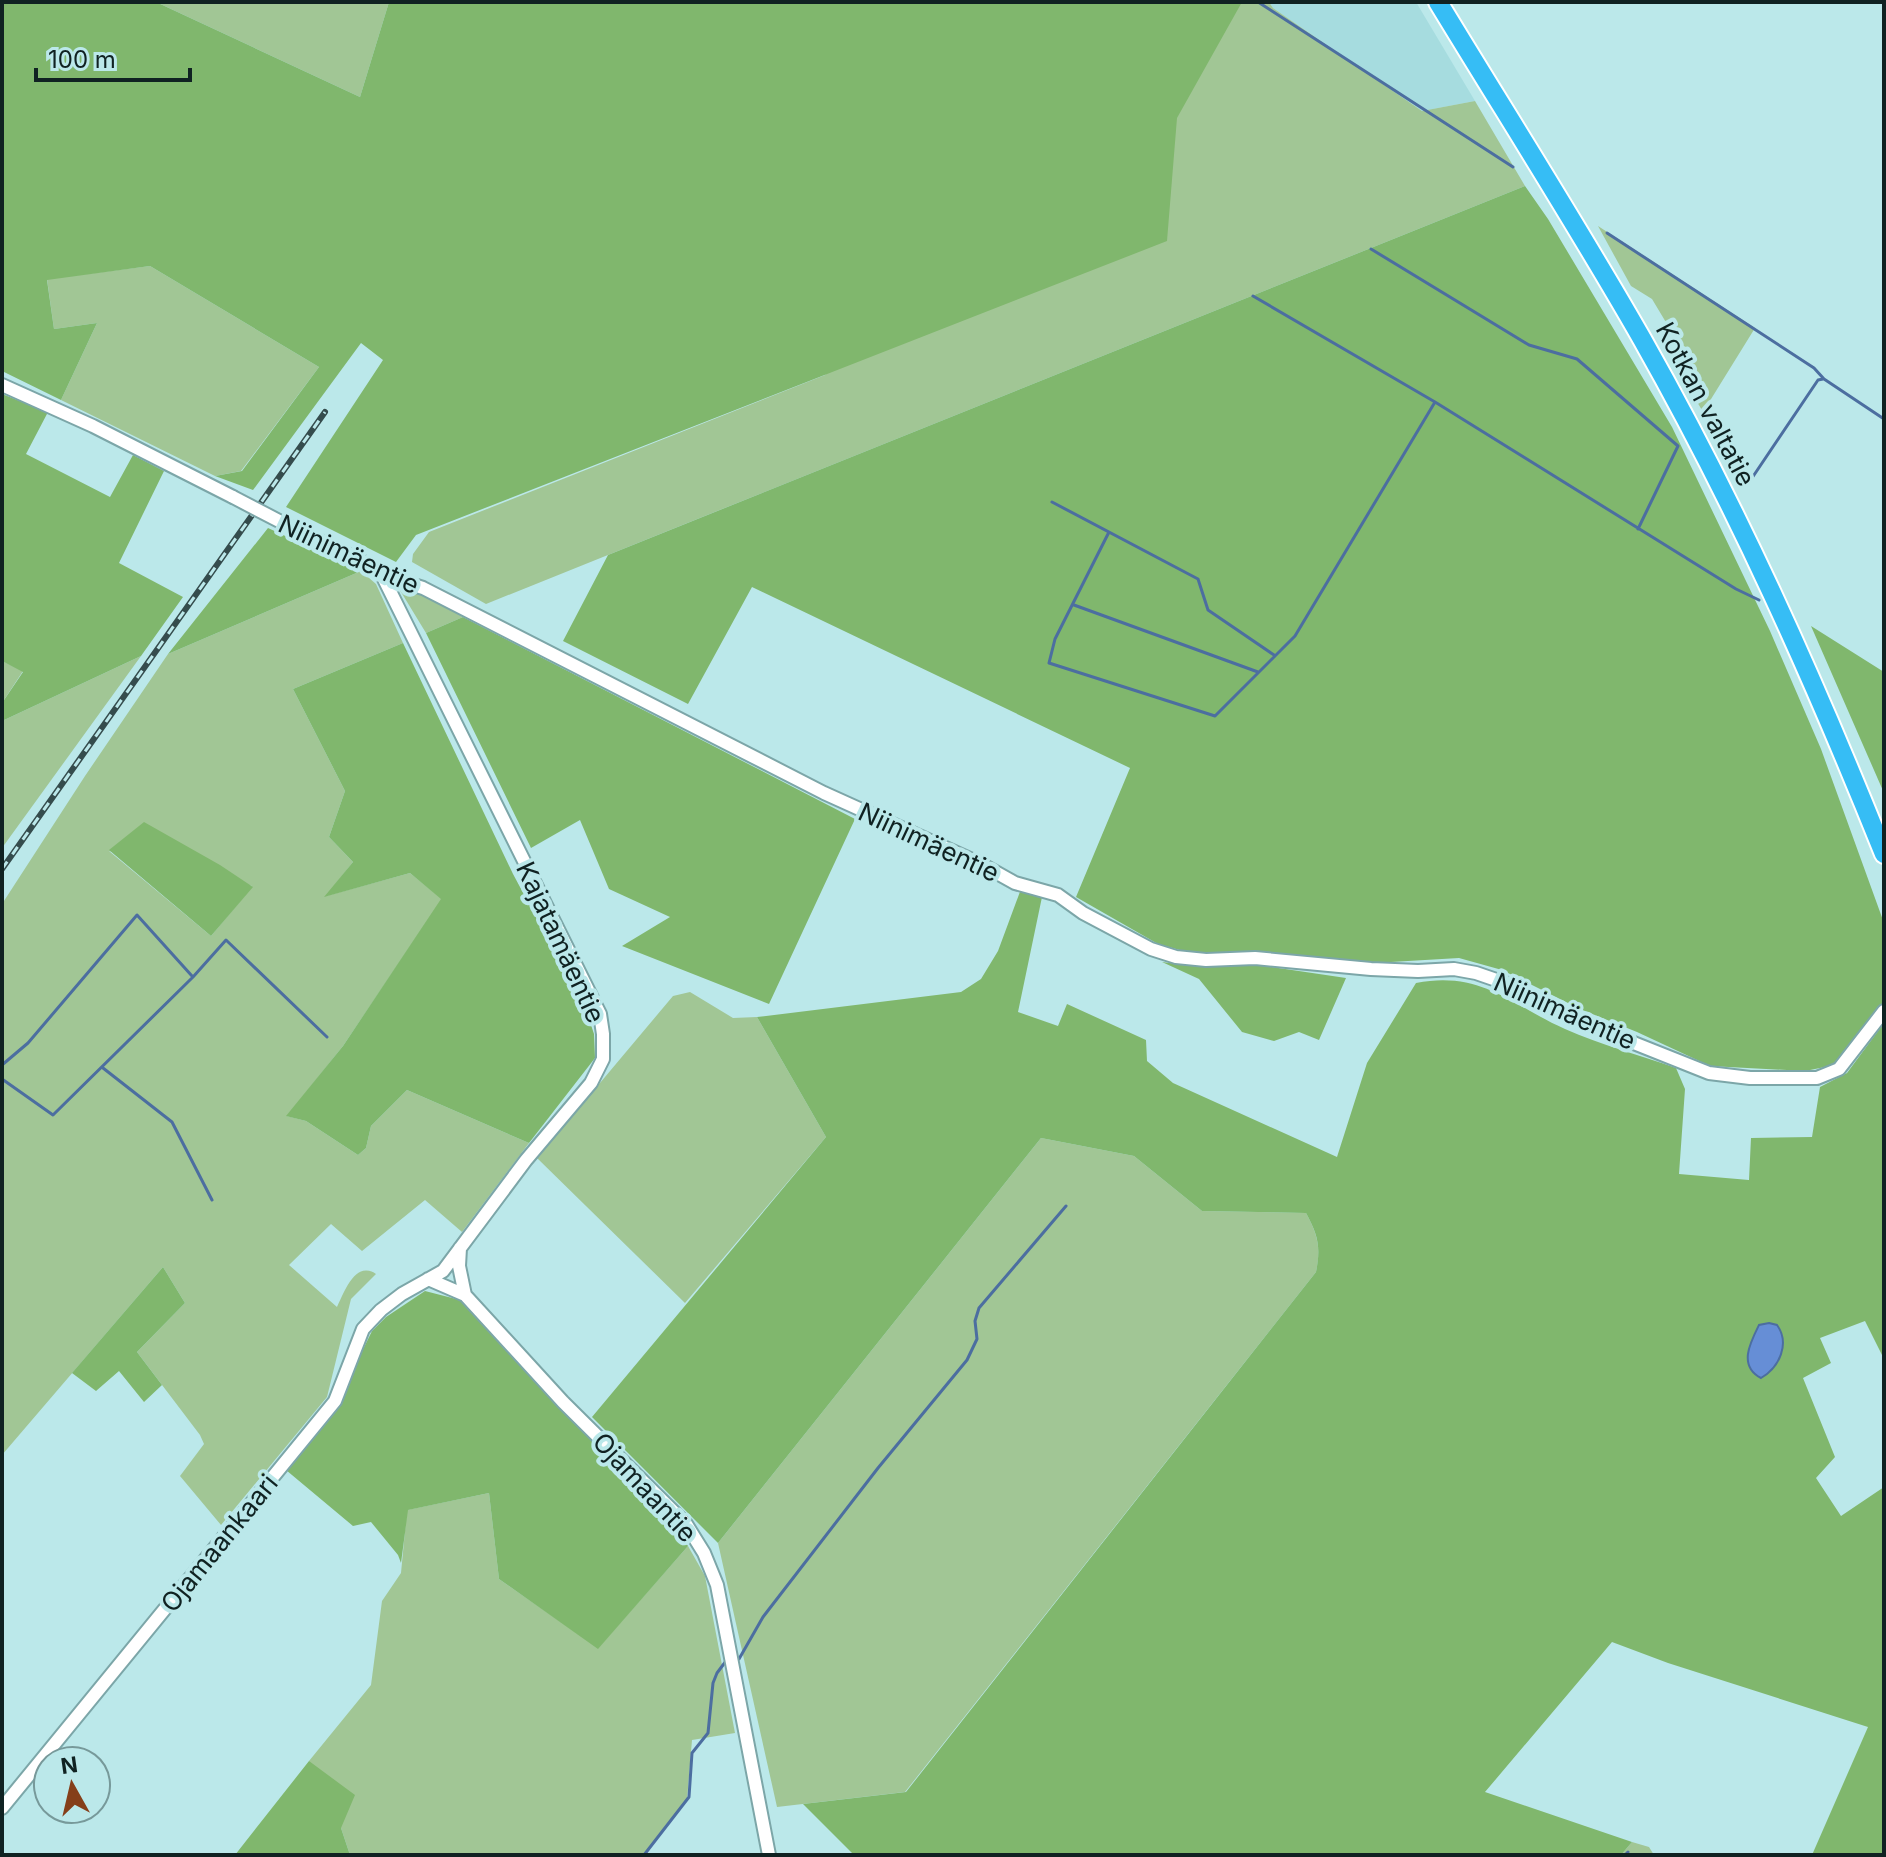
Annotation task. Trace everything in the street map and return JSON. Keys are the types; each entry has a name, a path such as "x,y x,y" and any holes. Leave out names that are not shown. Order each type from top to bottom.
{"highway":[{"name":"Kotkan valtatie","path":"1438,2 1642,339 1716,476 1773,591 1831,721 1884,854"}],"street":[{"name":"Niinimäentie","path":"2,385 93,426 363,562 382,575 423,588 824,793 981,864 1015,883 1058,895 1083,913 1151,949 1176,957 1206,960 1255,958 1362,968 1454,969 1476,973 1508,984 1581,1022 1709,1073 1750,1078 1817,1078 1839,1069 1884,1011"},
{"name":"Kajatamäentie","path":"382,575 600,1014 603,1034 603,1059 591,1083 526,1160 443,1271 428,1279"},
{"path":"460,1245 459,1266 465,1295"},
{"name":"Ojamaantie","path":"428,1279 465,1295 563,1402 686,1524 704,1553 717,1585 769,1855"},
{"name":"Ojamaankaari","path":"2,1808 335,1401 363,1329 390,1303 428,1279"}],"shaded area":[{"path":"1269,2 1416,2 1475,101 1422,111 1273,8"}],"green space":[{"path":"2,2 156,2 360,97 389,2 1242,2 1177,118 1167,241 416,535 396,562 286,507 383,360 361,343 253,490 215,476 242,471 319,367 150,266 47,280 54,329 97,323 61,400 2,371"},
{"path":"156,2 389,2 360,97"},
{"path":"1109,2 1269,2 1273,8 1422,111 1475,101 1525,186 486,604 412,562 413,554 429,532 825,375"},
{"path":"1525,186 1548,219 1672,427 1770,631 1821,749 1884,923 1884,1005 1835,1065 1805,1071 1710,1066 1580,1009 1502,970 1459,958 1374,963 1253,952 1194,954 1158,944 1076,897 1130,768 752,587 688,704 563,641 608,555"},
{"path":"1598,226 1755,328 1703,412 1686,383 1685,354 1652,299 1631,286"},
{"path":"150,266 319,367 241,471 215,476 61,400 97,323 54,329 47,279"},
{"path":"2,394 48,412 26,454 110,497 133,455 164,471 119,563 183,597 141,656 2,721 2,703 23,672 2,661"},
{"path":"268,528 361,571 168,654"},
{"path":"361,571 376,584 403,643 293,689 345,791 329,837 353,862 326,896 410,873 442,899 343,1046 287,1116 306,1121 358,1155 366,1148 371,1126 407,1090 529,1143 462,1232 425,1200 362,1251 331,1224 289,1265 337,1307 356,1275 362,1271 376,1274 351,1299 327,1397 221,1525 180,1476 204,1444 200,1435 137,1352 185,1303 163,1267 2,1455 2,904 168,654","holes":["109,851 252,886 211,936"]},
{"path":"407,585 463,617 426,633 398,587"},
{"path":"463,617 855,819 769,1004 622,946 670,917 609,889 580,820 531,848 426,633"},
{"path":"1811,626 1884,672 1884,793"},
{"path":"403,643 513,874 586,1010 594,1034 595,1058 529,1143 407,1090 371,1126 366,1148 358,1155 306,1121 286,1116 343,1046 441,899 410,873 324,897 353,862 329,837 345,791 293,689"},
{"path":"141,656 2,848 2,721"},
{"path":"2,661 23,671 2,703"},
{"path":"144,822 253,887 211,936 109,850"},
{"path":"1021,889 1042,897 1018,1012 1058,1026 1067,1004 1146,1040 1147,1061 1173,1083 1337,1157 1367,1063 1416,983 1439,980 1477,986 1579,1035 1676,1068 1685,1089 1679,1174 1749,1180 1751,1138 1812,1137 1820,1087 1847,1073 1884,1023 1884,1359 1865,1321 1820,1338 1831,1363 1803,1378 1835,1457 1816,1478 1841,1516 1884,1487 1884,1855 1812,1855 1868,1727 1612,1642 1485,1792 1632,1842 1621,1855 854,1855 803,1804 906,1792 1316,1272 1317,1241 1306,1213 1202,1211 1134,1156 1041,1138 718,1543 592,1417 826,1137 757,1017 961,992 981,979 998,951"},
{"path":"1162,962 1201,967 1252,964 1346,978 1319,1040 1299,1032 1274,1041 1242,1032 1199,979"},
{"path":"690,992 733,1018 757,1017 826,1137 685,1303 537,1158 673,996"},
{"path":"1041,1138 1134,1156 1202,1211 1306,1213 1317,1242 1316,1272 905,1792 777,1807 718,1543"},
{"path":"163,1267 185,1303 137,1352 162,1385 144,1402 119,1371 96,1391 72,1373"},
{"path":"425,1291 460,1300 675,1527 688,1546 598,1649 499,1579 489,1493 408,1510 401,1563 371,1522 353,1526 286,1470 341,1404 346,1384 372,1331 386,1317"},
{"path":"489,1493 499,1579 598,1648 688,1546 705,1576 735,1733 692,1740 687,1800 643,1855 350,1855 341,1828 309,1761 371,1685 382,1601 401,1573 407,1510"},
{"path":"309,1761 355,1795 341,1828 350,1855 235,1855"},
{"path":"1632,1842 1649,1847 1654,1855 1621,1855"}],"water":[{"path":"1759,1325 1777,1325 1783,1347 1778,1361 1761,1378 1750,1367 1748,1354"}],"waterway":[{"path":"1258,2 1513,167"},
{"path":"1607,233 1814,368 1824,379 1884,419"},
{"path":"1371,249 1529,345 1577,359 1678,446 1638,529"},
{"path":"1253,296 1435,402 1736,589 1759,600"},
{"path":"1752,478 1818,380 1823,379"},
{"path":"1109,532 1055,639 1049,663 1215,716 1295,636 1435,402"},
{"path":"1052,502 1198,579 1208,610 1274,655"},
{"path":"1074,605 1258,672"},
{"path":"2,1065 28,1043 137,915 192,976"},
{"path":"2,1079 53,1115 193,977 226,940 327,1037"},
{"path":"103,1068 172,1122 212,1200"},
{"path":"739,1659 763,1617 878,1468 967,1360 977,1339 975,1321 979,1308 1066,1206"},
{"path":"644,1855 689,1797 692,1753 708,1733 713,1683 726,1661"},
{"path":"1625,1855 1628,1852"}],"railway":[{"path":"2,869 325,412"}]}
